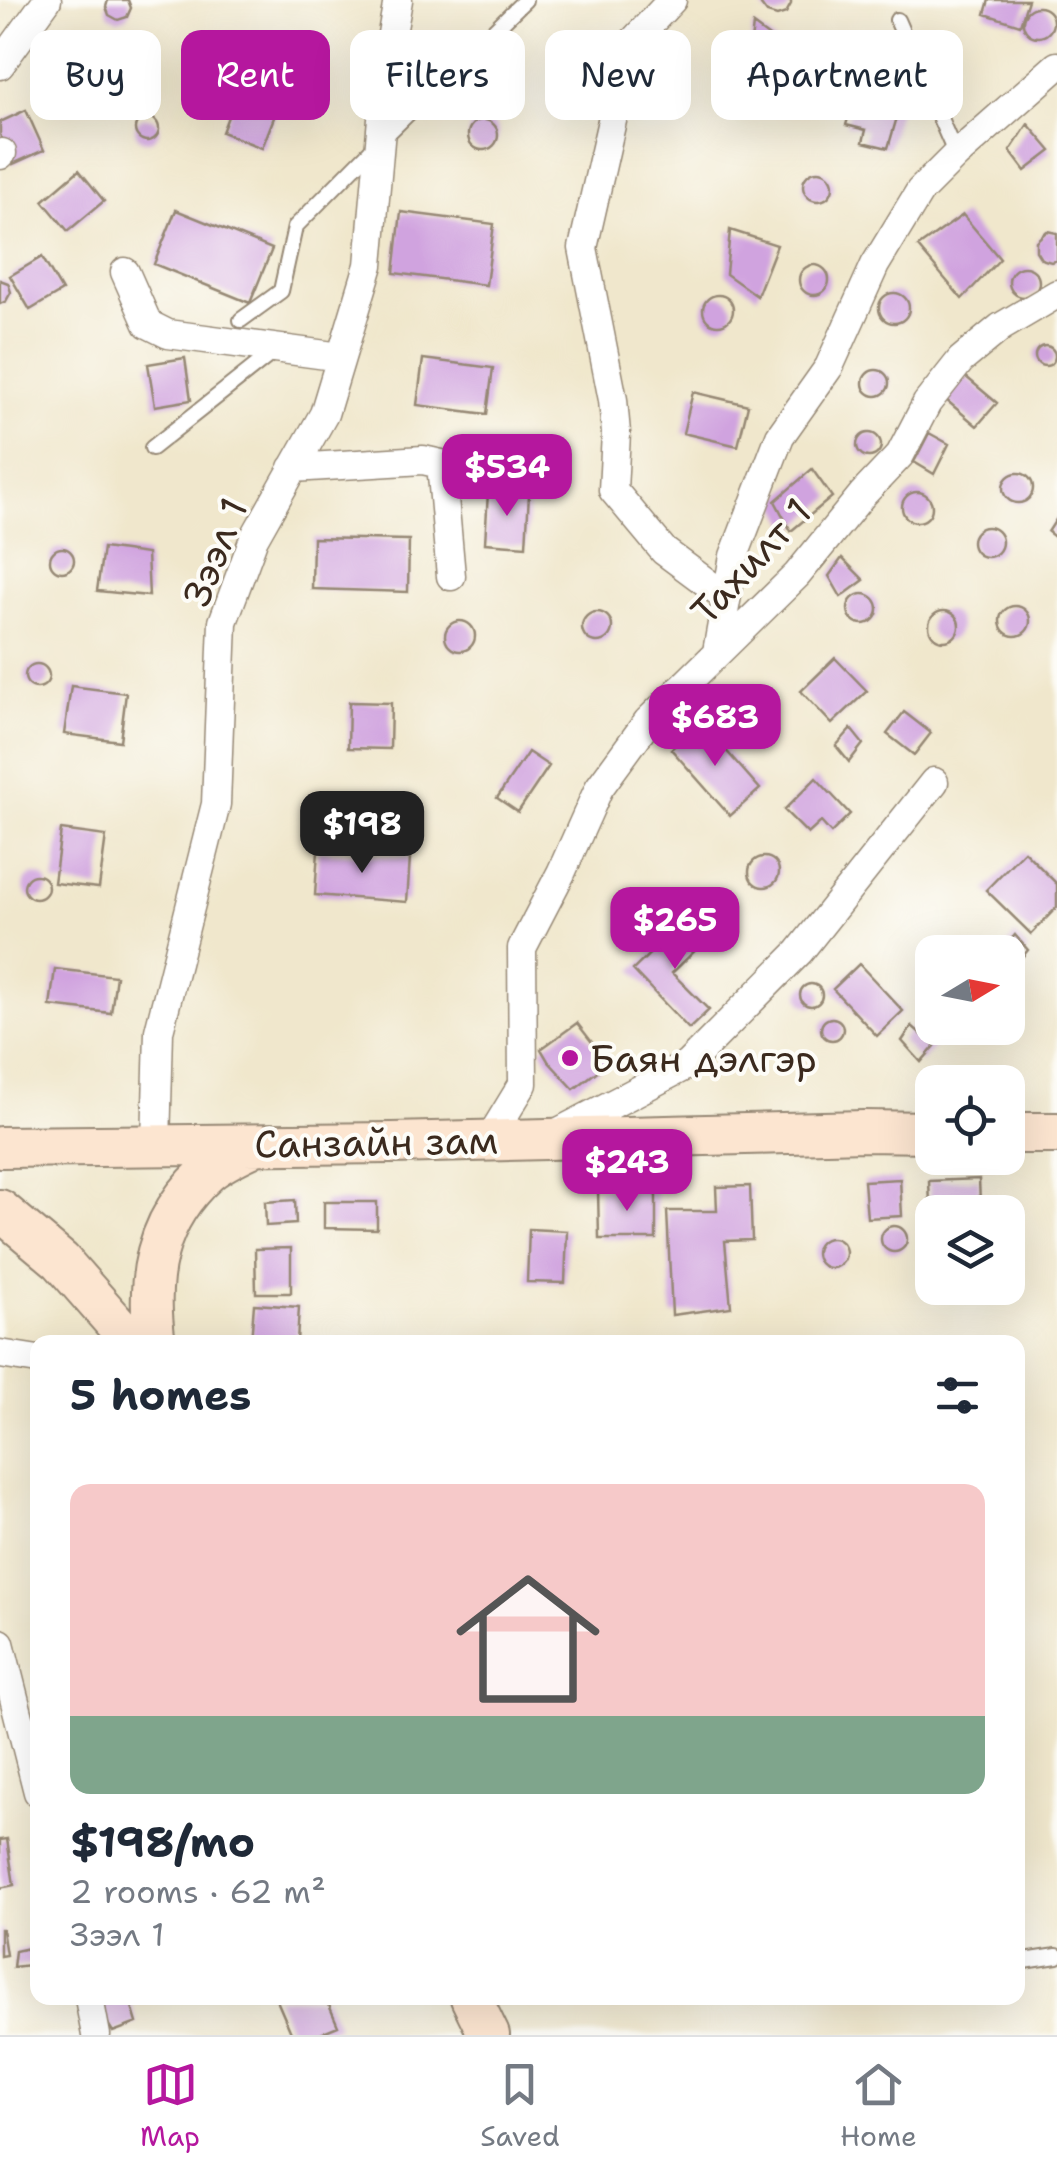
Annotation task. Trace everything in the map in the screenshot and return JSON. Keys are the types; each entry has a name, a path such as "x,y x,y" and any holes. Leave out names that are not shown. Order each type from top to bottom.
{"main road":[{"name":"Санзайн зам","path":"0,1148 915,1132"},
{"path":"1025,1133 1057,1133"},
{"path":"154,1335 152,1278 160,1239 180,1202 209,1170 257,1144"},
{"path":"0,1210 61,1261 126,1335"},
{"path":"474,2005 489,2035"}],"street":[{"path":"0,65 48,0"},
{"name":"Зээл 1","path":"156,1145 159,1031 216,804 223,622 254,538 324,414 369,264 387,62 398,0"},
{"path":"672,0 629,46 583,248 614,400 613,490 664,551 726,597"},
{"path":"717,652 734,556 780,436 829,367 876,265 920,191 956,154 1057,66"},
{"path":"125,272 148,324 168,334 341,357"},
{"name":"Тахилт 1","path":"489,1140 523,1084 522,948 599,788 648,721 798,574 900,455 927,402 961,360 1001,327 1057,294"},
{"path":"294,468 422,460 442,464 450,576"},
{"path":"545,1139 687,1065 799,952 934,782"},
{"path":"0,1354 30,1359"},
{"path":"0,1644 30,1761"},
{"path":"90,2005 96,2035"}],"lane":[{"path":"242,320 281,291 295,227 525,0"},
{"path":"897,20 956,154"},
{"path":"152,448 277,349"},
{"path":"1025,1961 1057,1956"}],"building":[{"path":"108,0 128,0 131,8 127,17 118,20 109,15"},
{"path":"761,0 791,0 791,4 786,13 777,16 767,13"},
{"path":"989,0 1028,0 1020,25 985,14"},
{"path":"1038,7 1049,11 1053,22 1049,33 1038,37 1027,33 1023,22 1027,11"},
{"path":"26,110 44,150 13,164 0,135 0,122"},
{"path":"138,120 156,120 159,134 152,141 142,141 135,134"},
{"path":"227,120 273,120 262,148 222,132"},
{"path":"848,120 896,120 888,148 863,142 866,130 846,125"},
{"path":"477,121 489,121 497,129 497,141 489,149 477,149 469,141 469,129"},
{"path":"1028,124 1051,151 1025,171 1010,151"},
{"path":"79,170 104,201 68,231 43,201"},
{"path":"818,171 829,175 833,186 829,197 818,201 807,197 803,186 807,175"},
{"path":"176,210 272,249 250,303 154,264"},
{"path":"401,212 494,224 486,285 394,273"},
{"path":"963,215 1000,259 962,299 918,247"},
{"path":"730,230 777,245 757,296 726,274"},
{"path":"1047,231 1057,233 1057,260 1051,262 1041,259 1036,251 1036,241"},
{"path":"42,257 62,291 30,310 10,276"},
{"path":"814,265 825,269 829,280 825,291 814,295 803,291 799,280 803,269"},
{"path":"1024,267 1035,271 1039,282 1035,293 1024,297 1013,293 1009,282 1013,271"},
{"path":"0,280 8,283 11,292 0,304"},
{"path":"894,293 905,297 909,308 905,319 894,323 883,319 879,308 883,297"},
{"path":"718,295 729,299 733,310 729,321 718,325 707,321 703,310 707,299"},
{"path":"1045,346 1055,356 1045,366 1035,356"},
{"path":"185,358 191,400 155,406 148,364"},
{"path":"423,359 493,368 487,414 417,405"},
{"path":"876,370 885,374 889,383 885,392 876,396 867,392 863,383 867,374"},
{"path":"965,376 997,403 977,426 945,399"},
{"path":"693,392 748,405 738,446 683,433"},
{"path":"869,433 878,436 878,454 869,457 860,454 857,445 860,436"},
{"path":"929,433 949,444 934,474 914,462"},
{"path":"812,469 832,497 791,531 775,501"},
{"path":"1018,473 1029,477 1033,488 1029,499 1018,503 1007,499 1003,488 1007,477"},
{"path":"488,492 529,494 526,546 485,543"},
{"path":"917,492 928,496 932,507 928,518 917,522 906,518 902,507 906,496"},
{"path":"1057,518 1057,539 1048,532"},
{"path":"987,527 998,531 1002,542 998,553 987,557 976,553 972,542 976,531"},
{"path":"313,538 409,540 408,592 312,589"},
{"path":"57,548 67,548 74,560 67,572 57,572 50,565 50,555"},
{"path":"103,548 147,554 149,596 97,591"},
{"path":"842,558 864,580 841,597 829,576"},
{"path":"863,594 874,598 878,609 874,620 863,624 852,620 848,609 852,598"},
{"path":"1015,606 1026,610 1030,621 1026,632 1015,636 1004,632 1000,621 1004,610"},
{"path":"944,611 955,615 959,626 955,637 944,641 933,637 929,626 933,615"},
{"path":"597,612 608,616 612,627 608,638 597,642 586,638 582,627 586,616"},
{"path":"460,621 471,625 475,636 471,647 460,651 449,647 445,636 449,625"},
{"path":"835,658 867,691 832,724 801,691"},
{"path":"37,664 46,667 46,685 37,688 28,685 25,676 28,667"},
{"path":"71,686 126,693 120,741 64,734"},
{"path":"349,702 391,703 390,749 348,748"},
{"path":"904,712 931,733 914,755 887,734"},
{"path":"701,722 760,789 730,816 671,749"},
{"path":"851,729 863,744 849,762 836,746"},
{"path":"528,752 549,766 518,812 497,798"},
{"path":"816,778 850,814 831,833 821,822 808,834 784,810"},
{"path":"61,830 106,836 99,888 54,883"},
{"path":"318,851 410,858 407,902 315,895"},
{"path":"1024,851 1057,884 1057,907 1031,934 986,890"},
{"path":"764,857 775,861 779,872 775,883 764,887 753,883 749,872 753,861"},
{"path":"31,875 41,875 48,887 41,899 31,899 24,892 24,882"},
{"path":"688,916 709,937 672,973 709,1010 689,1029 633,970"},
{"path":"859,964 903,1011 877,1036 833,989"},
{"path":"55,969 116,976 111,1013 50,1006"},
{"path":"807,984 815,984 822,995 815,1006 807,1006 800,999 800,991"},
{"path":"832,1018 840,1021 840,1037 832,1040 824,1037 821,1029 824,1021"},
{"path":"577,1023 608,1063 574,1089 541,1049"},
{"path":"912,1026 915,1045 935,1046 921,1062 902,1041"},
{"path":"900,1179 902,1216 867,1218 864,1181"},
{"path":"979,1179 980,1195 930,1195 929,1181"},
{"path":"750,1186 752,1240 725,1241 731,1307 672,1315 667,1211 717,1211 716,1187"},
{"path":"598,1189 656,1189 656,1239 599,1239"},
{"path":"295,1200 296,1224 266,1226 265,1202"},
{"path":"324,1202 377,1202 377,1229 324,1228"},
{"path":"894,1226 903,1230 907,1239 903,1248 894,1252 885,1248 881,1239 885,1230"},
{"path":"529,1229 567,1231 565,1283 527,1282"},
{"path":"831,1238 842,1242 846,1253 842,1264 831,1268 820,1264 816,1253 820,1242"},
{"path":"291,1248 291,1293 256,1293 255,1249"},
{"path":"254,1304 299,1307 297,1335 252,1335"},
{"path":"7,1839 14,1885 0,1888 0,1840"},
{"path":"0,1929 6,1955 0,1956"},
{"path":"30,1948 30,1965 13,1967 15,1951"},
{"path":"96,2005 132,2005 137,2023 113,2032"},
{"path":"279,2005 329,2005 338,2026 316,2035 292,2035"}],"place":[{"name":"Баян дэлгэр","path":"570,1058"}]}
